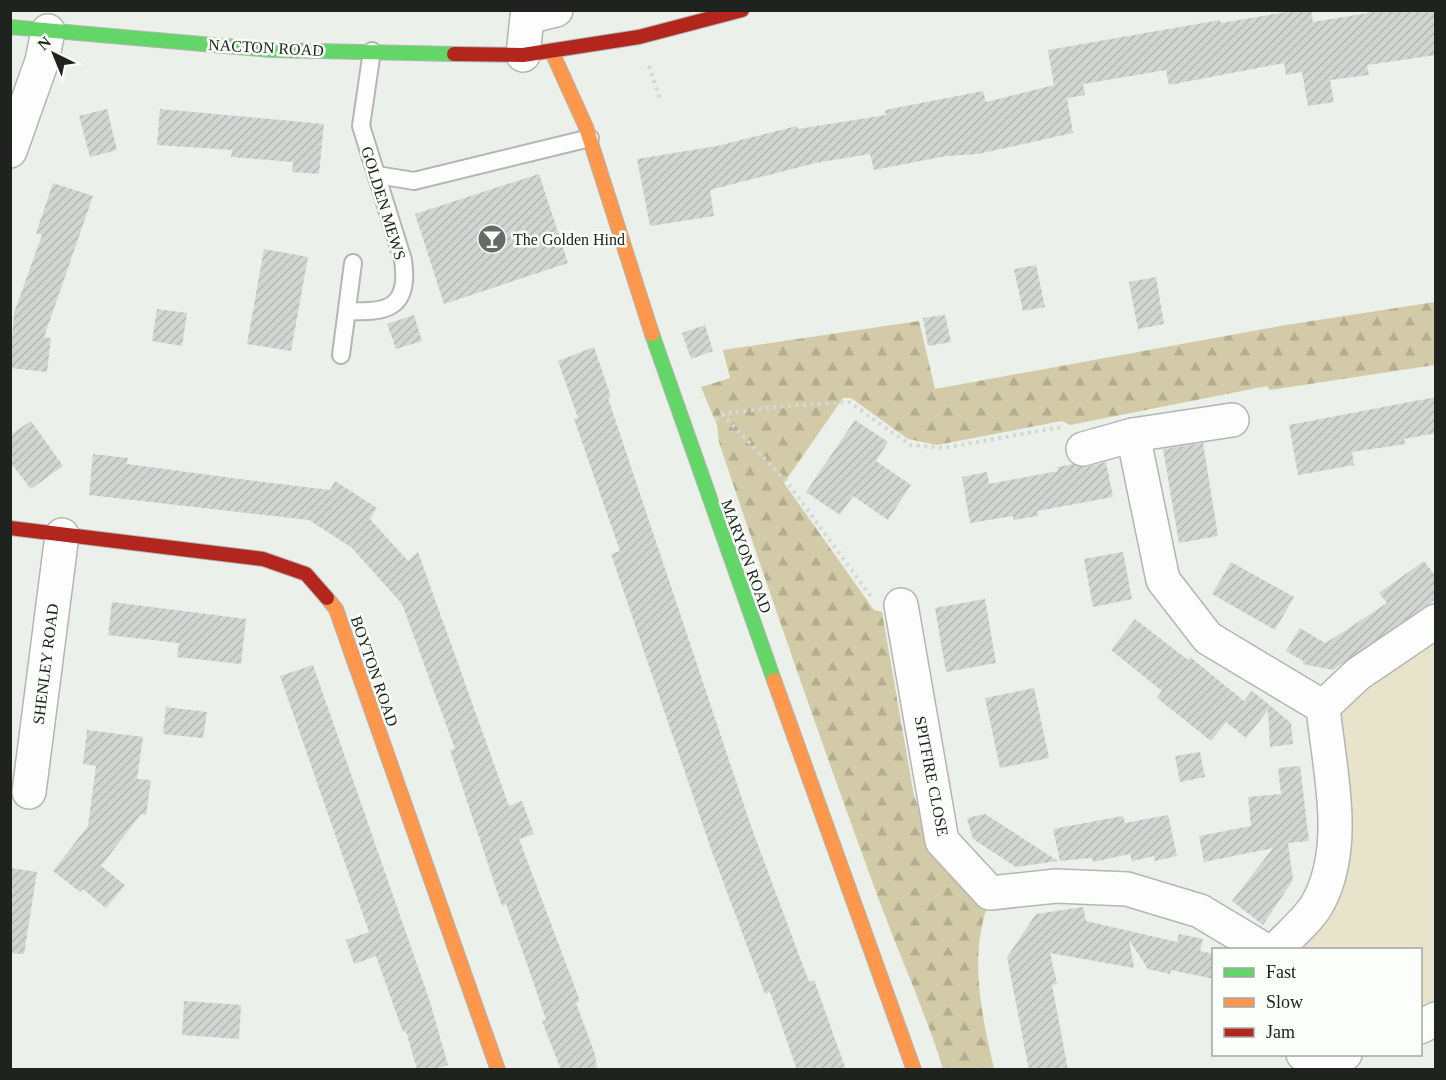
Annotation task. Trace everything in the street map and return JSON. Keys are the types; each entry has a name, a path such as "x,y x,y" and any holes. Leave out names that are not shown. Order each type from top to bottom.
{"street":[{"name":"NACTON ROAD","path":"10,27 271,50 538,54 639,37 742,10"},
{"path":"536,13 538,54"},
{"path":"10,151 42,61 48,31"},
{"name":"MARYON ROAD","path":"538,54 590,138 629,266 688,436 914,1070"},
{"path":"1083,449 1133,435 1232,420"},
{"path":"1133,435 1163,580 1208,638 1323,707"},
{"name":"BOYTON ROAD","path":"10,528 263,559 306,574 336,609 498,1070"},
{"name":"SHENLEY ROAD","path":"28,792 62,535"},
{"name":"SPITFIRE CLOSE","path":"901,605 942,841 990,893 1056,886 1127,889 1200,911 1262,948"},
{"path":"1323,707 1358,674 1436,621"},
{"path":"1278,948 1318,903 1333,864 1335,828 1323,707"},
{"path":"1422,1026 1436,1019"}],"lane":[{"name":"GOLDEN MEWS","path":"347,311 375,312 388,309 396,302 405,282 403,260 361,126 372,51"},
{"path":"377,175 414,181 590,138"},
{"path":"341,355 353,263"}],"path":[{"path":"688,436 705,428 722,414 784,406 849,402 910,446 944,448 1059,426 1083,449"},
{"path":"722,414 788,483 878,606 901,605"}],"shaded area":[{"path":"1435,621 1435,1019 1422,1026 1422,948 1278,948 1318,903 1323,707"}],"green space":[{"path":"1435,302 1435,365 1270,390 1267,386 1070,425 1062,421 937,445 908,439 851,398 843,398 784,483 874,610 882,612 914,796 932,844 987,907 982,927 978,968 985,1028 994,1069 943,1069 817,729 719,442 717,425 701,387 730,378 723,350 919,321 935,389 1286,325"}],"building":[{"path":"1311,10 1313,22 1368,13 1368,10 1436,10 1436,55 1367,65 1369,75 1330,80 1334,102 1308,106 1302,72 1286,75 1284,63 1169,85 1166,70 1083,84 1085,95 1067,98 1073,133 978,154 946,156 874,170 870,154 815,163 710,190 714,216 650,226 637,159 717,146 797,126 798,129 886,115 885,110 983,91 986,102 1054,85 1048,50 1220,20 1221,23"},
{"path":"107,109 117,150 90,157 79,116"},
{"path":"160,109 324,124 319,174 292,172 293,162 231,157 232,150 157,145"},
{"name":"The Golden Hind","path":"539,174 568,263 444,304 415,214"},
{"path":"53,183 93,196 44,337 51,338 47,372 10,368 14,313 42,235 36,233"},
{"path":"264,249 308,257 291,351 247,344"},
{"path":"1036,265 1045,307 1023,311 1014,269"},
{"path":"1156,277 1164,324 1138,329 1129,282"},
{"path":"157,309 187,313 182,346 152,341"},
{"path":"414,315 422,341 396,349 387,324"},
{"path":"945,315 951,342 928,346 923,318"},
{"path":"705,325 713,351 691,359 682,333"},
{"path":"594,347 611,397 608,398 752,829 809,982 814,980 846,1070 797,1070 770,992 765,994 712,852 611,554 620,551 574,419 578,418 558,361"},
{"path":"1436,397 1436,433 1404,439 1405,444 1352,452 1354,465 1298,475 1289,425"},
{"path":"855,420 888,442 876,461 911,485 888,520 853,496 840,515 806,492"},
{"path":"31,421 63,466 31,489 10,462 10,435"},
{"path":"1203,443 1218,536 1179,543 1163,449"},
{"path":"93,454 128,458 127,464 330,490 335,481 377,508 370,519 408,561 418,552 509,806 522,801 534,834 519,839 580,1001 576,1003 595,1054 597,1070 561,1070 542,1021 546,1020 536,990 506,904 502,906 450,750 455,749 402,604 352,548 309,520 89,495"},
{"path":"1106,462 1113,497 1037,511 1038,516 1013,520 1013,516 970,523 962,477 987,472 989,484 1058,471 1057,467 1073,464 1087,467"},
{"path":"1123,552 1132,599 1093,607 1084,559"},
{"path":"1424,561 1436,577 1436,599 1333,670 1303,664 1303,661 1286,651 1300,628 1325,643 1340,634 1387,603 1379,593"},
{"path":"1231,562 1294,597 1275,630 1212,594"},
{"path":"985,599 996,663 946,672 935,608"},
{"path":"112,602 246,619 241,664 177,657 179,643 108,635"},
{"path":"1135,619 1188,660 1190,657 1244,701 1252,691 1291,723 1293,744 1270,747 1268,710 1246,738 1226,722 1211,741 1157,698 1162,691 1111,650"},
{"path":"313,665 429,999 448,1065 434,1070 417,1070 406,1031 403,1032 376,956 354,964 346,940 369,932 280,676"},
{"path":"1034,688 1049,758 1000,768 985,698"},
{"path":"166,707 207,712 203,738 163,734"},
{"path":"87,730 143,737 137,779 151,780 146,815 141,814 101,866 125,885 106,908 83,889 80,892 53,871 88,826 96,766 83,764"},
{"path":"1200,752 1205,777 1180,782 1175,756"},
{"path":"1300,766 1309,841 1288,843 1293,880 1263,925 1232,901 1273,848 1204,862 1199,836 1251,826 1248,797 1281,794 1278,768"},
{"path":"985,814 1058,861 1016,867 973,839 967,818"},
{"path":"1168,815 1177,856 1155,861 1154,856 1132,861 1130,854 1093,862 1092,858 1060,861 1053,829 1123,816 1125,823"},
{"path":"10,868 37,872 24,954 10,953"},
{"path":"1083,907 1086,921 1177,942 1179,934 1203,939 1200,951 1212,954 1212,979 1171,970 1170,974 1148,969 1129,940 1134,968 1050,953 1057,984 1052,985 1068,1070 1029,1070 1007,957 1036,914"},
{"path":"184,1001 241,1005 239,1039 182,1035"}],"traffic: fast":[{"path":"10,27 271,50 454,54"},
{"path":"652,334 774,680"}],"traffic: slow":[{"path":"552,52 586,127 652,334"},
{"path":"327,598 336,609 498,1070"},
{"path":"774,680 914,1070"}],"traffic: jam":[{"path":"454,54 523,55 639,37 742,10"},
{"path":"10,528 263,559 306,574 327,598"}],"place":[{"name":"The Golden Hind","path":"492,239"}]}
